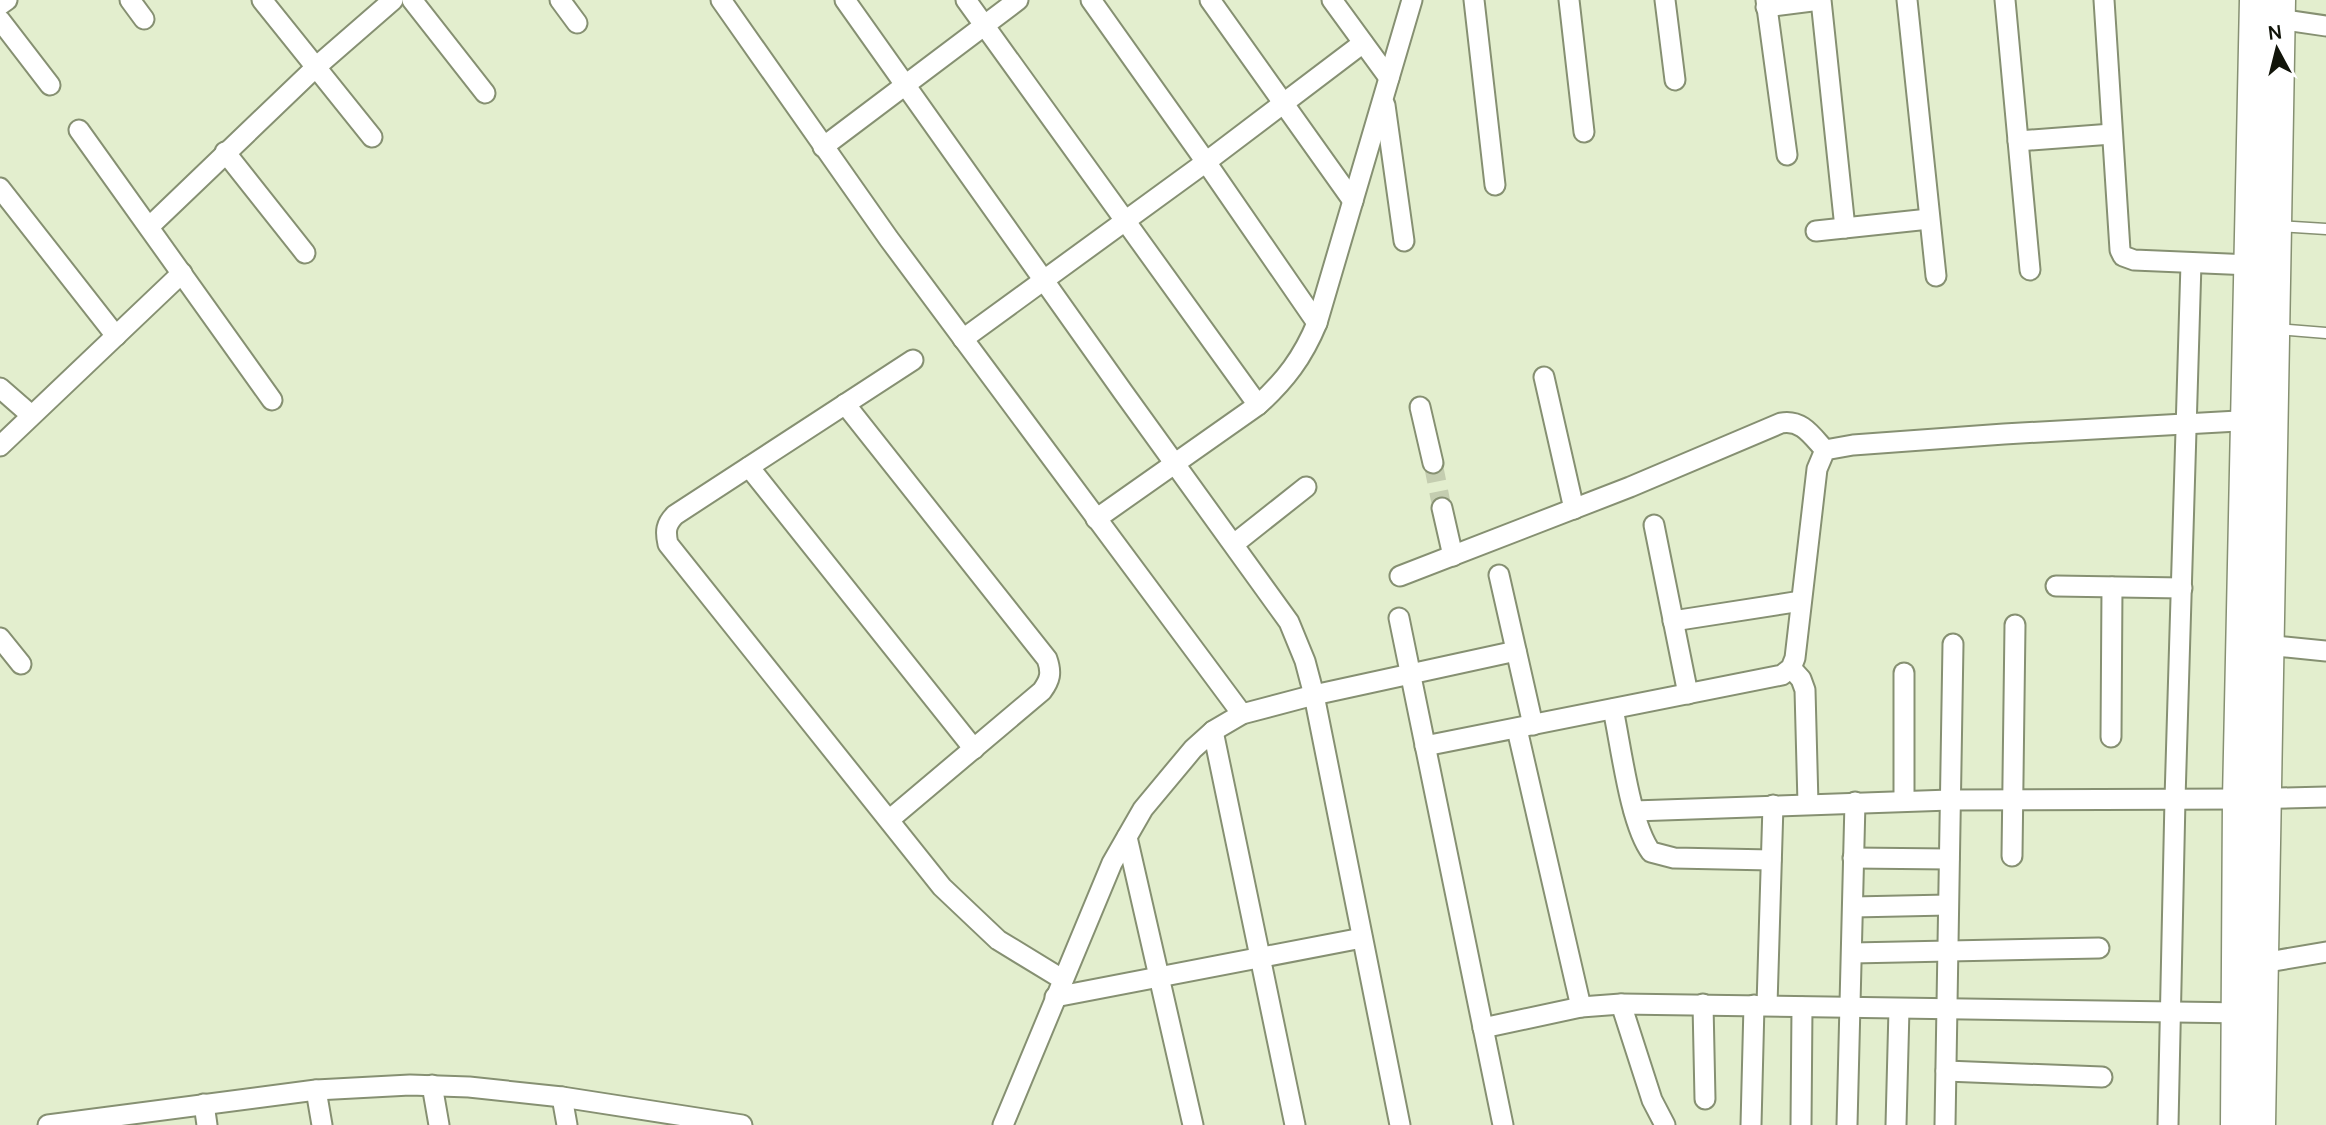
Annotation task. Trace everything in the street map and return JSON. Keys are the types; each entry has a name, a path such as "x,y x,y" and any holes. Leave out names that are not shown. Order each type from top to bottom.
{"main road":[{"path":"2259,1125 2249,1013 2262,963 2251,799 2266,645 2259,420 2250,265 2266,95 2271,6"},
{"path":"2237,1125 2249,1013 2259,420 2273,328 2275,226 2266,95"}],"street":[{"path":"0,5 7,0"},
{"path":"130,0 144,19"},
{"path":"262,0 372,137"},
{"path":"149,227 316,67 393,0"},
{"path":"412,0 485,93"},
{"path":"560,0 577,23"},
{"path":"721,0 823,147 963,340 1241,714"},
{"path":"845,0 1289,622 1305,661 1314,695 1400,1125"},
{"path":"966,0 1258,405"},
{"path":"823,147 1018,0"},
{"path":"1091,0 1317,323"},
{"path":"1210,0 1353,201"},
{"path":"1332,0 1363,43 1386,87 1404,241"},
{"path":"1096,519 1258,405 1280,386 1308,345 1317,323 1412,0"},
{"path":"1475,0 1495,185"},
{"path":"1569,0 1584,132"},
{"path":"1665,0 1675,79"},
{"path":"1787,155 1766,3 1821,0 1845,228"},
{"path":"1907,0 1936,276"},
{"path":"2005,0 2030,270"},
{"path":"2104,0 2119,240 2123,256 2134,260 2250,265"},
{"path":"2271,6 2326,26"},
{"path":"0,20 50,85"},
{"path":"963,340 1363,43"},
{"path":"79,130 272,400"},
{"path":"2018,141 2112,134"},
{"path":"225,152 305,253"},
{"path":"0,188 116,336"},
{"path":"1816,231 1929,219"},
{"path":"2168,1125 2191,263"},
{"path":"0,446 182,273"},
{"path":"913,360 675,515 668,522 665,534 668,544 942,887 983,928 1032,963 1058,988 1160,978 1362,938"},
{"path":"1544,377 1574,509"},
{"path":"0,388 31,415"},
{"path":"845,404 1047,659 1051,671 1042,691 889,820"},
{"path":"1420,407 1433,463"},
{"path":"1425,746 1782,675 1791,668 1797,647 1817,469 1825,450 1853,445 1977,436 2259,420"},
{"path":"1400,576 1574,509 1781,423 1791,421 1800,424 1825,450"},
{"path":"749,467 974,748"},
{"path":"1234,544 1306,487"},
{"path":"1442,508 1453,556"},
{"path":"1654,525 1688,694"},
{"path":"1499,575 1516,651 1525,727 1581,1007"},
{"path":"2056,586 2182,588"},
{"path":"2111,737 2112,587"},
{"path":"1673,621 1801,601"},
{"path":"1399,618 1503,1125"},
{"path":"2012,856 2015,625"},
{"path":"0,638 21,664"},
{"path":"1945,1125 1953,644"},
{"path":"2266,645 2326,651"},
{"path":"1003,1125 1112,863 1143,809 1193,749 1213,731 1241,714 1314,695 1516,651"},
{"path":"1791,668 1801,679 1805,691 1808,804"},
{"path":"1904,673 1904,801"},
{"path":"1613,709 1634,811 1644,843 1651,852 1662,856 1771,860"},
{"path":"1213,731 1296,1125"},
{"path":"1634,811 1854,802 2326,796"},
{"path":"1847,1125 1853,953 1854,802"},
{"path":"1752,1125 1773,805"},
{"path":"1127,837 1193,1125"},
{"path":"1853,858 1949,859"},
{"path":"1853,907 1948,905"},
{"path":"1853,953 2099,948"},
{"path":"2262,963 2326,952"},
{"path":"1483,1028 1581,1007 1621,1004 2249,1013"},
{"path":"1621,1004 1652,1100 1665,1125"},
{"path":"1703,1004 1705,1099"},
{"path":"1801,1125 1802,1007"},
{"path":"1896,1125 1899,1009"},
{"path":"1946,1071 2102,1077"},
{"path":"432,1085 439,1125"},
{"path":"48,1125 94,1122 204,1104 316,1090 432,1085 562,1097 666,1119 741,1125"},
{"path":"316,1090 321,1125"},
{"path":"562,1097 567,1125"},
{"path":"204,1104 207,1125"}],"lane":[{"path":"2275,226 2326,229"},
{"path":"2273,328 2326,333"}],"tunnel":[{"path":"1433,463 1442,508"}]}
